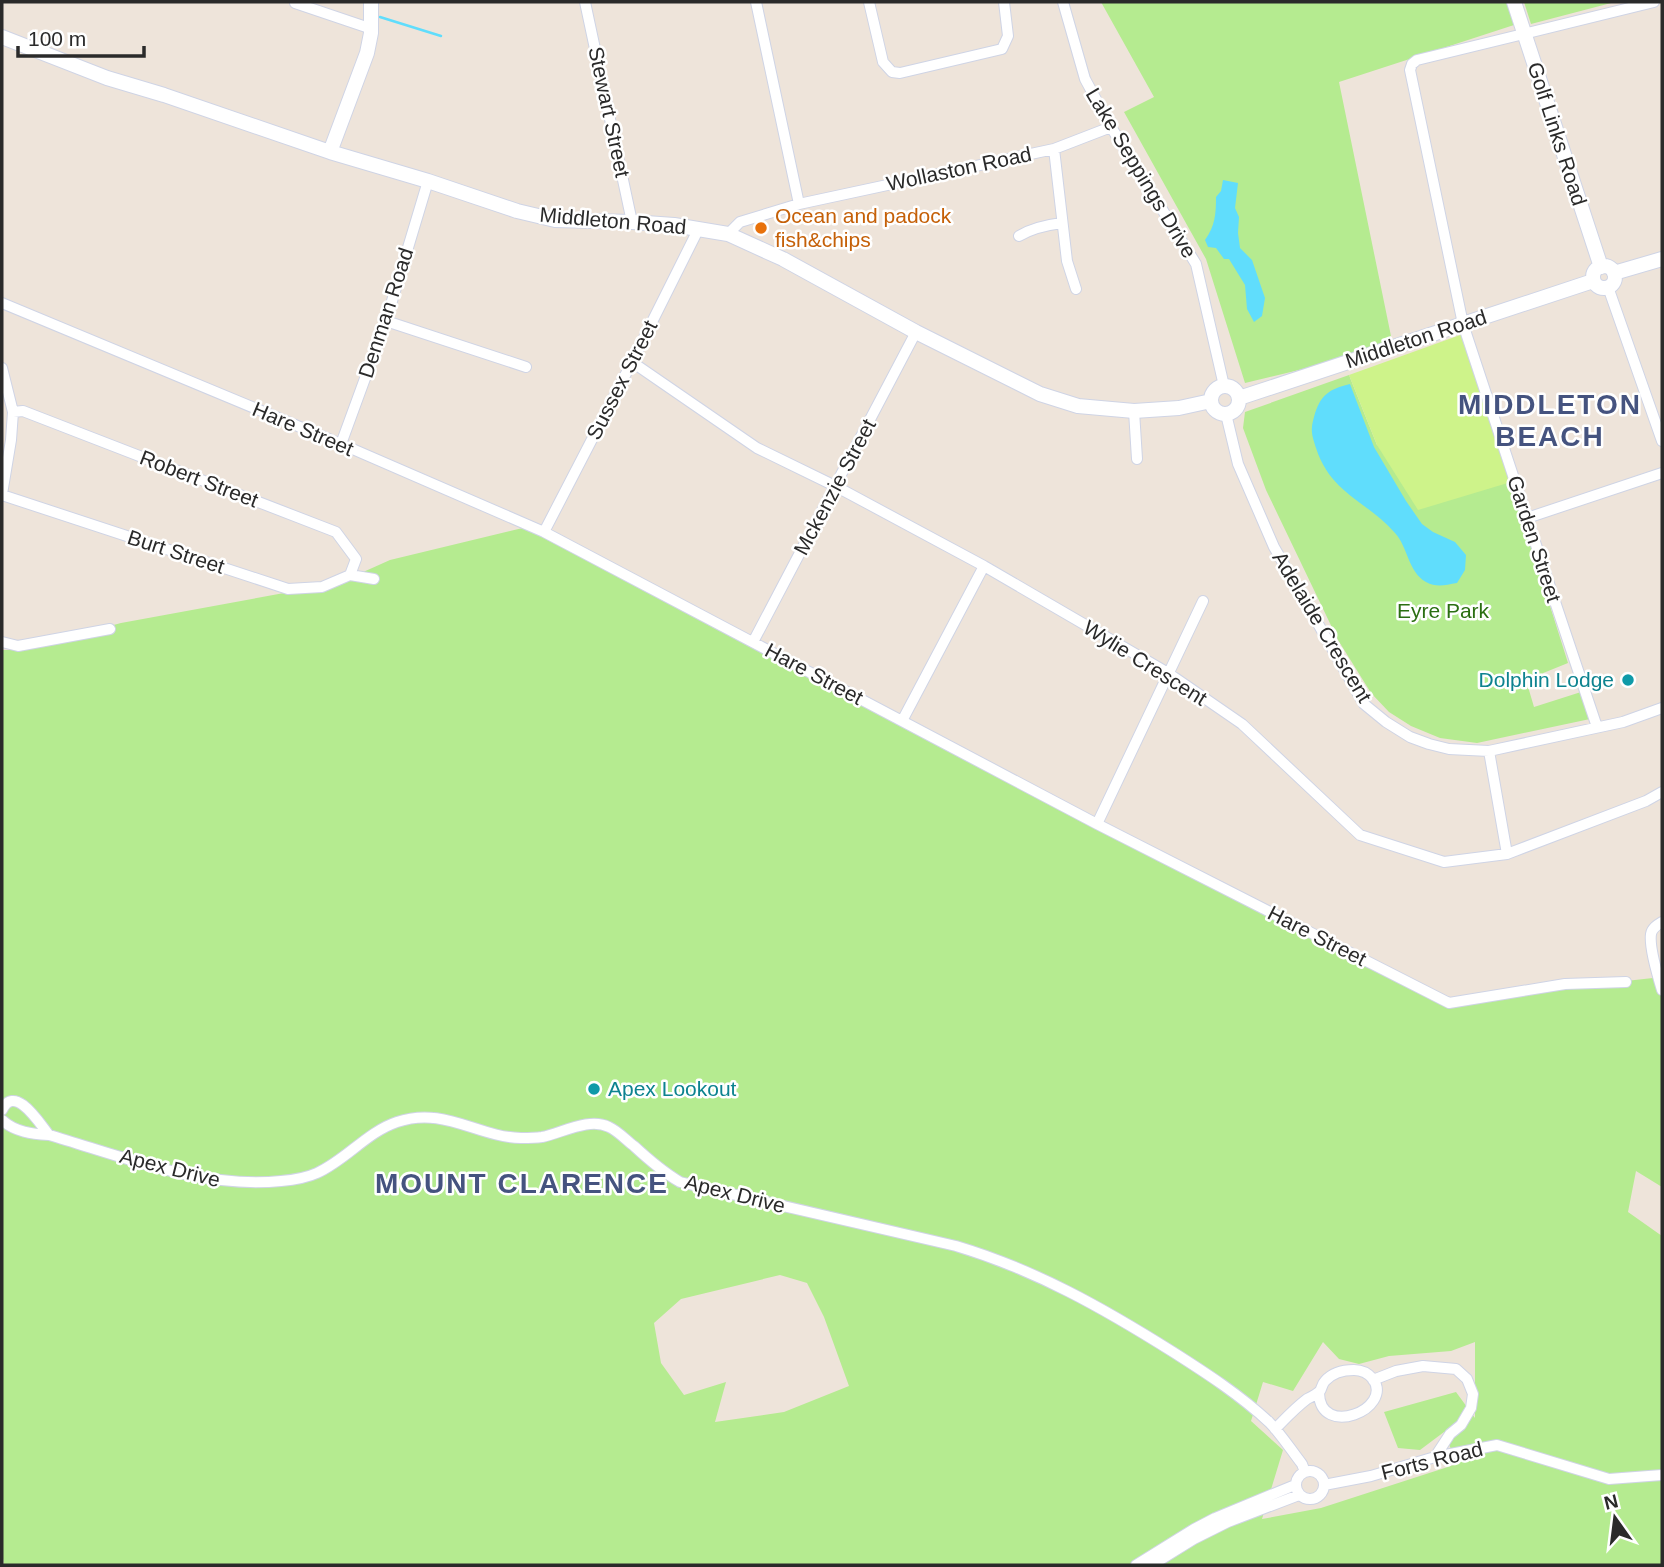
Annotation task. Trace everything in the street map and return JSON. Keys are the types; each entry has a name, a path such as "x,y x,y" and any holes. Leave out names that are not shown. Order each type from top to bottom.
{"main road":[{"path":"330,152 367,52 372,29 371,2"},
{"name":"Golf Links Road","path":"1514,2 1607,270"},
{"name":"Middleton Road","path":"2,37 107,78 517,211 555,220 632,222 699,228 728,234 783,259 916,332 1040,394 1078,405 1134,411 1179,408 1211,401"},
{"path":"1607,270 1614,282 1608,287 1599,287 1593,281 1594,272 1662,259"},
{"name":"Middleton Road","path":"1239,398 1593,281"},
{"path":"1224,386 1234,389 1239,398 1236,409 1226,414 1216,411 1211,401 1214,391 1224,386"}],"street":[{"name":"Stewart Street","path":"585,2 632,222"},
{"path":"756,2 799,204"},
{"path":"869,2 883,62 892,72 1002,49 1008,36 1004,3 1017,2"},
{"name":"Lake Seppings Drive","path":"1063,2 1085,79 1111,127 1196,264 1224,386"},
{"path":"1525,34 1654,2"},
{"path":"295,3 372,29"},
{"name":"Garden Street","path":"1525,34 1417,60 1409,70 1464,324 1597,727"},
{"name":"Wollaston Road","path":"728,234 740,222 799,204 1054,149 1111,127"},
{"path":"1054,149 1067,261 1076,289"},
{"name":"Denman Road","path":"341,444 386,321 428,181"},
{"path":"1019,236 1027,231 1062,223"},
{"name":"Sussex Street","path":"544,531 699,228"},
{"path":"1608,287 1662,441"},
{"name":"Hare Street","path":"2,303 544,531 1097,824 1449,1003 1564,984 1626,982"},
{"path":"386,321 527,367"},
{"name":"Mckenzie Street","path":"753,642 916,332"},
{"name":"Wylie Crescent","path":"632,362 757,448 835,486 984,566 1168,673 1242,724 1360,835 1444,862 1507,854 1646,801 1662,792"},
{"path":"2,368 13,412 2,494"},
{"name":"Robert Street","path":"13,412 23,411 336,531 356,559 351,575"},
{"path":"1134,411 1137,459"},
{"name":"Adelaide Crescent","path":"1226,414 1238,464 1274,547 1364,704 1386,722 1410,737 1429,744 1489,751 1623,722 1662,708"},
{"path":"1527,518 1662,473"},
{"name":"Burt Street","path":"2,494 288,589 322,587 351,575"},
{"path":"902,721 984,566"},
{"path":"351,575 374,579"},
{"path":"1097,824 1203,601"},
{"path":"2,642 18,646 110,629"},
{"path":"1489,751 1507,854"},
{"path":"1646,801 1662,800"},
{"path":"1662,922 1654,928 1651,935 1662,989"},
{"path":"2,1110 8,1102 20,1102 49,1135"},
{"name":"Apex Drive","path":"2,1120 15,1130 49,1135 185,1175 234,1183 279,1181 310,1175 328,1166 380,1130 412,1118 442,1118 515,1138 541,1137 597,1123 608,1126 657,1167 680,1182 956,1246 993,1257 1062,1287 1110,1313 1213,1378 1275,1429 1302,1464 1305,1472"},
{"path":"1373,1380 1396,1371 1423,1366 1456,1369 1467,1379 1473,1394 1471,1408 1435,1457"},
{"path":"1345,1370 1364,1371 1373,1380 1377,1392 1374,1401 1366,1408 1352,1415 1339,1416 1329,1413 1321,1405 1319,1393 1324,1382 1345,1370"},
{"path":"1275,1429 1308,1398 1319,1393"},
{"name":"Forts Road","path":"1324,1485 1371,1476 1435,1457 1497,1445 1609,1479 1662,1475"},
{"path":"1305,1472 1318,1474 1324,1485 1320,1496 1315,1499 1309,1500 1297,1490 1297,1479 1305,1472"},
{"path":"1136,1565 1204,1523 1234,1510 1297,1490"},
{"path":"1152,1565 1194,1539 1297,1490"}],"green space":[{"path":"1101,2 1507,2 1514,25 1339,82 1391,336 1391,348 1245,383 1206,259 1124,112 1154,97"},
{"path":"1524,2 1615,2 1531,24"},
{"path":"1463,334 1511,482 1418,510 1377,445 1349,375"},
{"name":"Eyre Park","path":"1349,375 1377,445 1511,482 1568,663 1526,680 1534,707 1581,692 1590,719 1477,743 1440,738 1411,726 1389,712 1371,693 1338,640 1266,490 1243,428 1245,412"},
{"path":"531,526 1445,1001 1662,977 1662,1187 1636,1171 1628,1212 1662,1236 1662,1565 4,1565 2,650 20,650 121,623 284,593 323,590 390,560","holes":["780,1275 807,1283 824,1317 849,1386 784,1412 715,1422 726,1382 684,1395 661,1363 654,1323 681,1299","1323,1342 1339,1359 1359,1364 1389,1356 1451,1351 1475,1342 1475,1418 1456,1392 1384,1412 1398,1448 1420,1450 1444,1432 1457,1464 1321,1508 1262,1519 1283,1450 1251,1421 1263,1382 1293,1391"]}],"water":[{"path":"1223,180 1238,183 1235,208 1239,217 1240,248 1252,260 1265,298 1262,316 1254,322 1247,309 1245,285 1229,259 1224,259 1216,248 1208,247 1205,240 1213,225 1216,197 1221,191"},
{"path":"1350,384 1374,447 1406,501 1422,524 1455,542 1466,555 1465,570 1457,583 1441,586 1420,578 1395,533 1340,486 1323,464 1312,433 1316,409 1326,394"}],"waterway":[{"path":"380,17 441,36"}],"place":[{"name":"Ocean and padock fish&chips","path":"761,228"},
{"name":"Dolphin Lodge","path":"1628,680"},
{"name":"Apex Lookout","path":"594,1089"}],"district":[{"name":"MIDDLETON BEACH","path":"1550,420"},
{"name":"MOUNT CLARENCE","path":"522,1183"}]}
